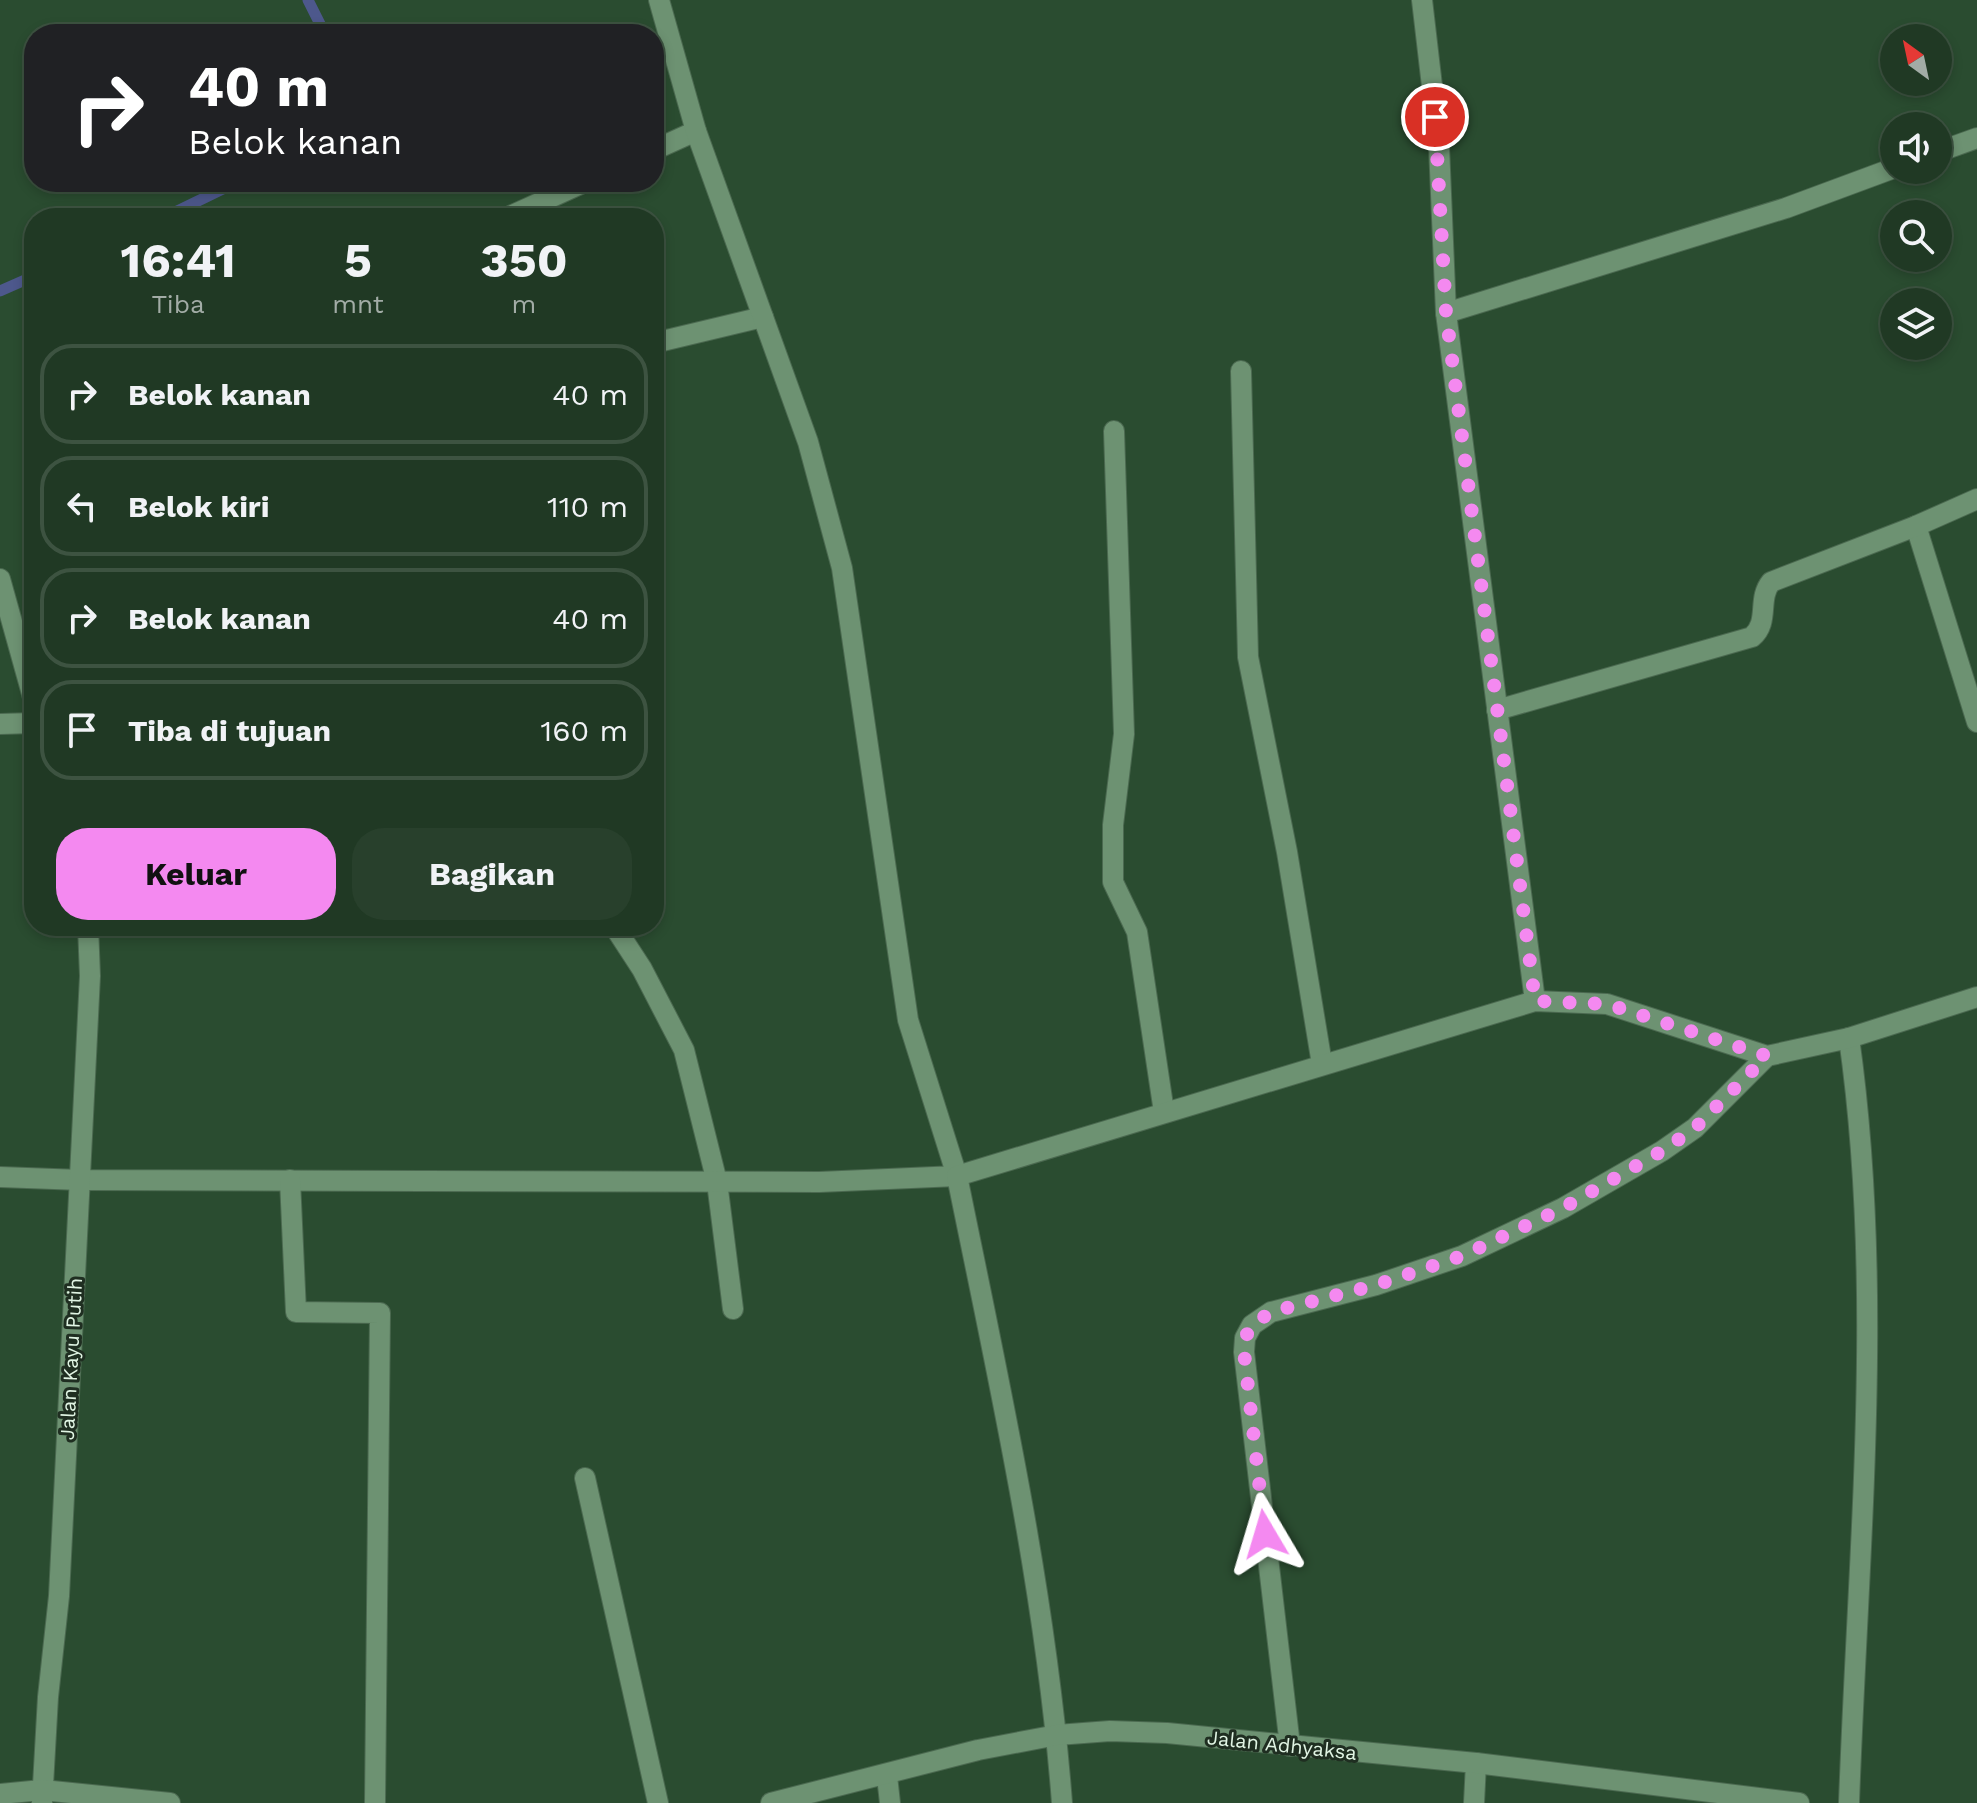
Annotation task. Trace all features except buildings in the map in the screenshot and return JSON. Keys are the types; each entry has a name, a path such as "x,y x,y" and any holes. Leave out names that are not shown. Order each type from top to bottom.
{"street":[{"path":"659,0 696,131 808,442 842,568 908,1020 957,1176 1022,1495 1057,1735 1062,1803"},
{"path":"1422,0 1439,146 1446,313 1535,1001"},
{"path":"664,145 696,131"},
{"path":"1952,147 1977,138"},
{"path":"1446,313 1786,208 1880,173"},
{"path":"528,208 563,192"},
{"path":"664,341 763,317"},
{"path":"1241,371 1248,657 1287,852 1322,1064"},
{"path":"1114,431 1124,734 1113,825 1113,882 1137,932 1164,1112"},
{"path":"1497,710 1752,637 1762,624 1765,589 1771,582 1977,499"},
{"path":"1916,526 1977,722"},
{"path":"0,579 24,649"},
{"path":"0,724 24,723"},
{"name":"Jalan Kayu Putih","path":"42,1797 59,1596 81,1180 90,976 88,936"},
{"path":"621,936 642,969 684,1050 717,1182 733,1309"},
{"path":"0,1177 81,1180 819,1182 957,1176 1535,1001 1607,1004 1767,1056 1849,1038 1977,997"},
{"path":"1849,1038 1859,1111 1870,1352 1849,1803"},
{"path":"1290,1746 1244,1352 1245,1338 1252,1325 1271,1312 1376,1285 1462,1256 1528,1227 1662,1151 1695,1128 1767,1056"},
{"path":"290,1180 296,1312 380,1313 375,1803"},
{"path":"585,1478 658,1803"},
{"name":"Jalan Adhyaksa","path":"771,1803 887,1776 978,1750 1057,1735 1167,1733 1476,1763 1799,1803"},
{"path":"1474,1803 1476,1763"},
{"path":"887,1776 890,1803"},
{"path":"0,1794 170,1803"}],"waterway":[{"path":"308,0 320,24"},
{"path":"184,208 216,192"},
{"path":"0,291 24,280"}],"route":[{"path":"1265,1534 1244,1352 1245,1338 1259,1318 1271,1312 1376,1285 1462,1256 1528,1227 1662,1151 1695,1128 1767,1056 1607,1004 1574,1000 1535,1001 1446,313 1435,117"}]}
